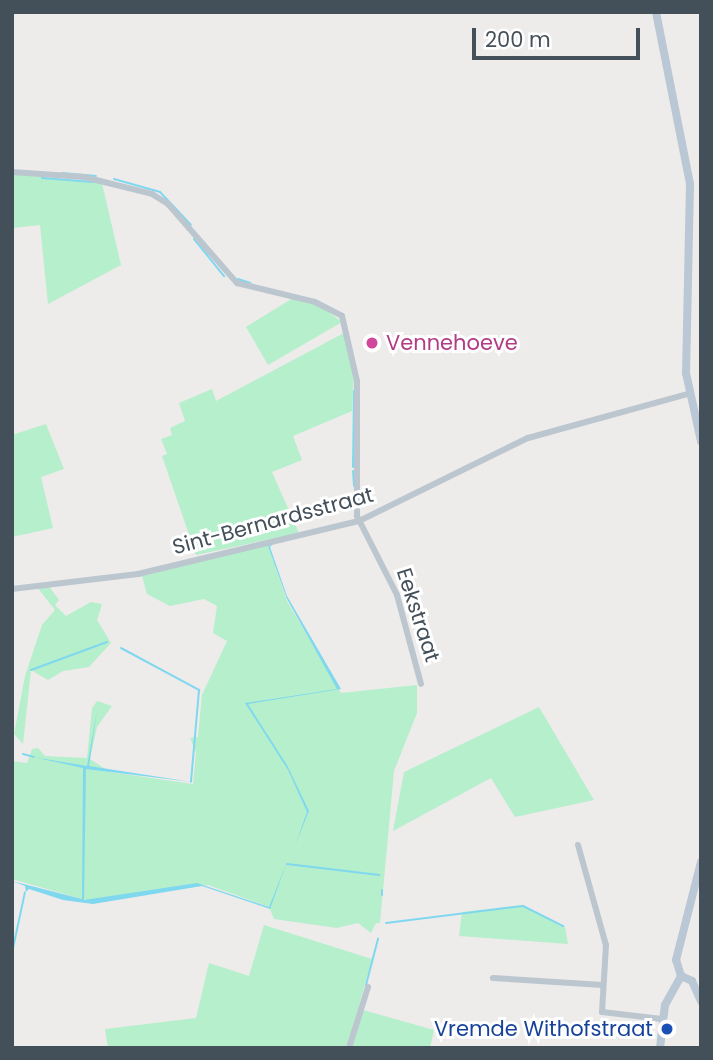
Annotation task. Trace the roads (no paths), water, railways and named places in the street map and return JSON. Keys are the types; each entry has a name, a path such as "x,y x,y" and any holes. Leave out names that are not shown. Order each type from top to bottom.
{"street":[{"path":"656,12 690,184 688,394 701,441"},
{"path":"12,172 124,185 168,204 237,283 315,302 342,316 357,381 359,521"},
{"name":"Sint-Bernardsstraat","path":"12,589 138,574 359,521 528,438 688,394"},
{"name":"Eekstraat","path":"359,521 397,595 421,684"},
{"path":"578,845 606,945 604,1015 662,1019"},
{"path":"660,1048 662,1019 681,976 676,960 701,862"},
{"path":"681,976 692,981 701,1001"},
{"path":"493,978 603,985"},
{"path":"349,1048 368,987"}],"water":[{"path":"274,543 270,547 287,596 341,689 248,704 287,765 309,811 295,845 307,812 288,770 245,703 337,689 287,599 268,546"},
{"path":"97,711 89,766 192,782 86,769 84,900 197,883 269,907 287,862 270,909 202,886 93,904 63,900 29,889 26,892 25,886 12,881 82,899 83,768 33,757 87,766"}],"waterway":[{"path":"62,173 96,176"},
{"path":"42,178 93,182"},
{"path":"114,179 160,192 191,225"},
{"path":"194,239 224,276"},
{"path":"238,279 250,283"},
{"path":"353,467 354,391"},
{"path":"353,471 354,486"},
{"path":"31,670 107,642"},
{"path":"121,648 199,690 191,782"},
{"path":"23,754 34,757"},
{"path":"287,864 379,875"},
{"path":"382,890 382,895"},
{"path":"12,953 25,892"},
{"path":"386,923 523,906 563,926"},
{"path":"366,985 378,939"}],"place":[{"name":"Vennehoeve","path":"372,343"},
{"name":"Vremde Withofstraat","path":"667,1029"}]}
